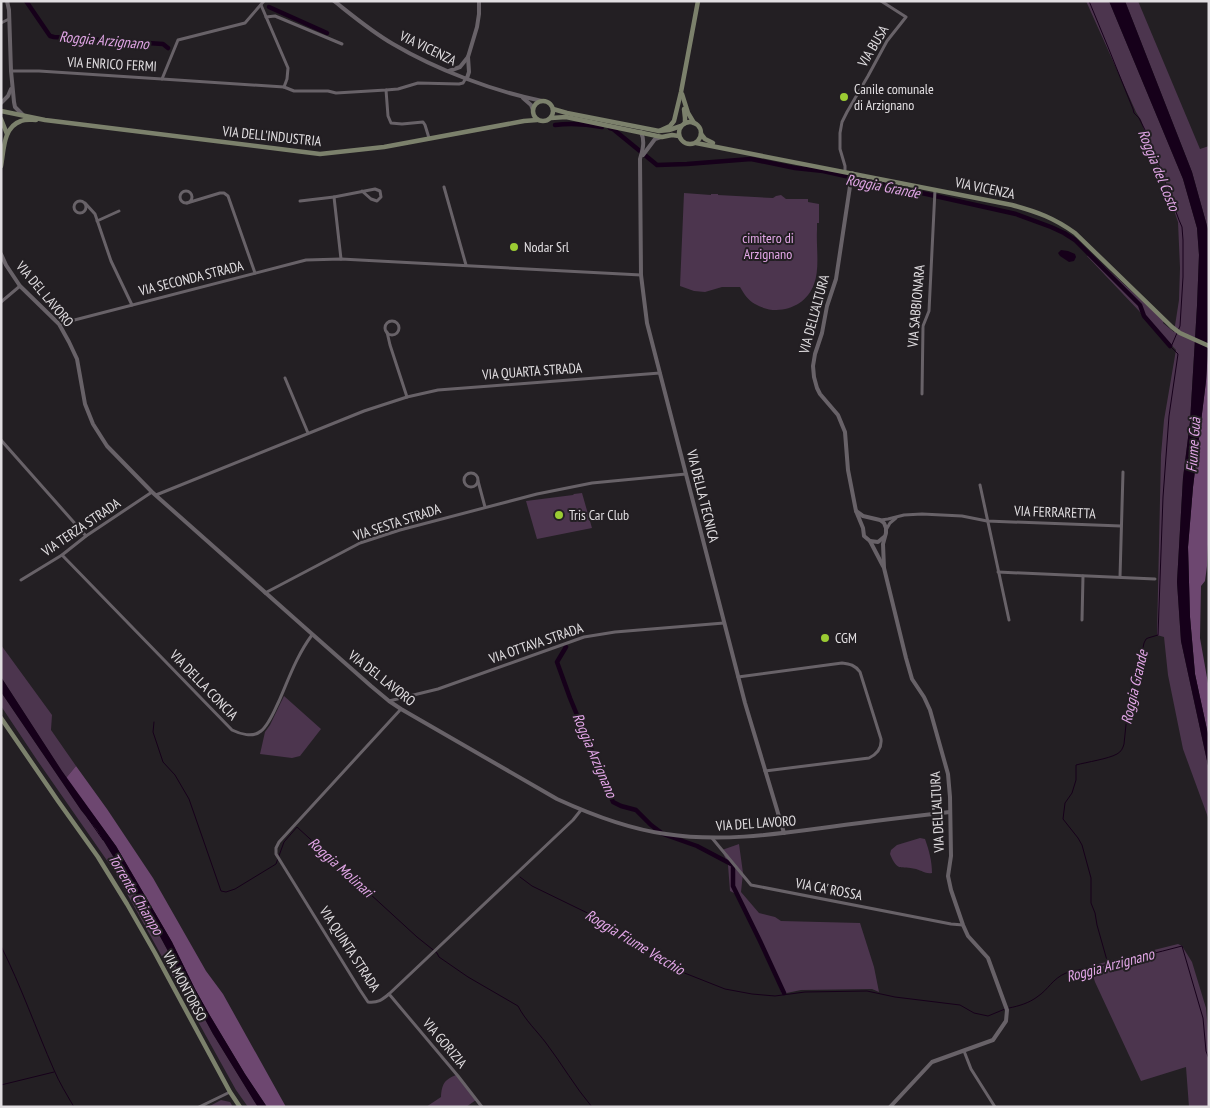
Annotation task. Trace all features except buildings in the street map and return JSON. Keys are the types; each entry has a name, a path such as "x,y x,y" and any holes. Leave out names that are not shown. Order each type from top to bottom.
{"main road":[{"path":"659,130 670,126 674,121 698,1"},
{"path":"681,92 688,113 694,123"},
{"path":"679,136 685,118 681,92"},
{"path":"524,121 533,111 536,104 542,101"},
{"name":"VIA VICENZA","path":"542,101 548,102 554,109 567,113 659,130 669,130 688,122 694,123 699,127 704,139 719,146"},
{"path":"551,118 554,109"},
{"name":"VIA DELL'INDUSTRIA","path":"1,111 45,120 320,154 384,146 537,120"},
{"path":"533,111 537,120"},
{"name":"VIA VICENZA","path":"537,120 545,122 551,118 566,117 662,137 679,136 686,144 696,143 719,146 1029,209 1048,216 1075,234 1172,327 1180,333 1209,346"},
{"path":"1,120 7,134 1,166"},
{"name":"VIA DELL'INDUSTRIA","path":"7,134 12,126 19,121 45,120"},
{"path":"696,143 700,139 701,134"},
{"name":"VIA MONTORSO","path":"1,718 98,857 127,904 240,1107"}],"street":[{"path":"6,1 10,10 11,71 15,107 25,116"},
{"name":"VIA ENRICO FERMI","path":"11,71 162,79 178,40 245,23 264,1"},
{"name":"VIA VICENZA","path":"334,1 392,43 418,58 466,78 542,101"},
{"path":"162,79 284,87 294,91 328,91 336,93 398,89 418,84 459,84 463,83 468,72 468,57 477,27 479,1"},
{"name":"VIA BUSA","path":"844,172 840,149 842,122 887,41 906,17 881,1"},
{"path":"261,5 288,68 284,87"},
{"path":"266,17 275,16 342,44"},
{"path":"1,23 10,18"},
{"path":"449,71 460,67 468,57"},
{"path":"459,75 460,67"},
{"path":"1,103 8,96 12,85"},
{"path":"386,90 388,116 391,123 423,122 429,138"},
{"path":"521,96 528,101 533,111"},
{"name":"VIA DELLA TECNICA","path":"641,132 644,138 640,159 641,275 647,323 738,677 784,833"},
{"path":"640,159 649,146 655,140 662,137"},
{"name":"VIA DELL'ALTURA","path":"852,173 836,279 827,306 813,366 817,388 838,415 843,426 848,470 856,511 864,536 870,541 884,568"},
{"path":"444,187 466,265"},
{"path":"300,201 334,197 362,191 377,189 382,195 379,200 375,201 362,191"},
{"name":"VIA SABBIONARA","path":"922,394 923,326 929,311 936,190"},
{"path":"190,192 191,201 187,203 182,202 180,196 184,192 190,192 202,198"},
{"name":"VIA SECONDA STRADA","path":"187,203 220,193 228,196 255,273"},
{"path":"334,197 341,259"},
{"path":"81,213 86,209 85,203 79,200 74,204 75,210 81,213 88,211 95,214"},
{"name":"VIA SECONDA STRADA","path":"85,203 95,214 111,261 132,305"},
{"path":"98,221 119,211"},
{"name":"VIA DEL LAVORO","path":"1,254 20,286 58,324 70,342 77,359 85,404 93,424 107,446 154,494 312,635 389,701 401,709 557,799 610,821 665,834 712,838 753,837 950,812"},
{"name":"VIA SECONDA STRADA","path":"58,324 306,260 341,259 641,275"},
{"path":"1,302 20,286"},
{"path":"390,345 398,327 397,323 393,321 386,324 385,328 387,332 390,345 407,397"},
{"path":"387,332 395,333"},
{"name":"VIA QUARTA STRADA","path":"154,494 364,411 407,397 438,390 660,373"},
{"path":"285,378 308,434"},
{"path":"1,440 86,536"},
{"path":"1120,577 1123,472"},
{"path":"481,491 466,483 467,475 470,473 475,474 478,480 481,491 485,507"},
{"name":"VIA SESTA STRADA","path":"265,593 360,544 400,530 537,494 592,484 686,474"},
{"path":"470,486 475,486 478,480"},
{"path":"980,486 1009,620"},
{"name":"VIA TERZA STRADA","path":"21,580 62,555 86,536 154,494"},
{"path":"856,511 863,516 880,520 886,530"},
{"name":"VIA FERRARETTA","path":"880,520 904,514 962,516 987,521 1121,526"},
{"path":"886,530 897,517"},
{"path":"863,528 865,523 872,519"},
{"name":"VIA DELL'ALTURA","path":"886,530 883,544 884,568 911,675 930,710 948,774 951,856 948,876 951,890 968,936 988,958 1006,1010 1006,1021 994,1040 964,1051"},
{"path":"870,541 878,542 884,538"},
{"name":"VIA DELLA CONCIA","path":"62,555 232,730 241,734 255,734 262,731 273,712 303,646 312,635"},
{"path":"998,572 1155,579"},
{"path":"1082,620 1083,576"},
{"name":"VIA OTTAVA STRADA","path":"389,701 438,689 584,637 615,632 724,623"},
{"path":"738,677 842,663 857,667 881,738 882,744 879,750 869,758 766,771"},
{"name":"VIA QUINTA STRADA","path":"401,709 279,842 276,848 276,854 368,1002 382,1000 390,994 573,820 581,810"},
{"name":"VIA CA' ROSSA","path":"712,838 751,885 963,925"},
{"name":"VIA GORIZIA","path":"390,994 482,1107"},
{"path":"890,1107 932,1062 964,1051 971,1069 995,1107"},
{"path":"199,1107 230,1092"}],"green space":[{"path":"1086,1 1109,1 1183,179 1197,228 1199,255 1197,306 1190,422 1183,478 1177,582 1181,641 1209,770 1209,820 1183,749 1168,675 1164,637 1157,635 1161,455 1164,420 1176,350 1087,256 1091,254 1174,332 1179,300 1178,222 1141,120"},
{"path":"1125,1 1138,1 1200,149 1209,146 1209,233 1192,172"},
{"name":"cimitero di Arzignano","path":"684,193 773,198 781,195 786,199 808,199 808,202 819,204 817,271 810,292 804,299 789,308 772,310 763,308 746,297 740,287 722,287 705,292 694,291 680,286"},
{"name":"Tris Car Club","path":"582,493 592,528 537,539 526,501"},
{"path":"1,645 52,715 51,730 76,766 66,778 1,677"},
{"path":"1,692 81,810 97,830 143,905 213,1034 258,1107 248,1107 236,1090 115,872 1,706"},
{"path":"284,696 321,729 300,756 292,758 260,754 265,732"},
{"path":"920,838 925,839 931,860 932,873 900,867 895,864 890,854 891,850 897,845"},
{"path":"739,844 743,873 741,892 759,913 775,917 781,921 860,923 874,967 879,992 872,989 801,990 782,994 770,962 736,894 730,891 728,865 722,850"},
{"path":"1178,944 1182,946 1192,962 1206,1008 1209,1044 1209,1107 1189,1107 1186,1067 1141,1081 1095,982 1090,966"},
{"path":"456,1075 476,1100 466,1107 426,1107 441,1097 444,1083"},
{"path":"221,1100 230,1102 233,1107 208,1107"}],"shaded area":[{"path":"1208,350 1209,522 1207,566 1205,581 1201,586 1200,638 1209,689 1209,739 1195,674 1190,617 1188,547"},
{"path":"76,766 153,878 206,971 223,994 286,1107 267,1107 245,1074 209,1014 172,942 116,846 66,778"}],"water":[{"name":"Fiume Guà","path":"1109,1 1125,1 1192,172 1209,233 1206,381 1188,547 1190,617 1195,674 1209,739 1209,770 1181,641 1177,582 1183,478 1190,422 1197,306 1199,255 1197,228 1183,179"},
{"path":"1061,250 1075,254 1074,261 1069,262 1060,256 1058,253"},
{"path":"1,677 62,771 116,846 172,942 209,1014 267,1107 258,1107 254,1101 213,1034 143,905 97,830 81,810 1,692"}],"waterway":[{"name":"Roggia Arzignano","path":"26,1 50,36 163,44 168,48"},
{"name":"Roggia Grande","path":"1089,1 1134,113 1139,118 1149,138 1182,227 1183,240 1180,326 1171,347 1178,354 1169,416 1163,497 1158,635 1146,639 1144,643 1132,685 1124,744 1121,751 1113,756 1076,765 1076,780 1072,793 1065,803 1063,819 1082,845 1091,878 1091,903 1108,964"},
{"name":"Roggia Grande","path":"269,7 327,33"},
{"name":"Roggia Grande","path":"555,125 578,124 602,127"},
{"name":"Roggia Grande","path":"610,128 657,165 751,159 795,168 823,171 1016,214 1051,227 1075,240 1140,305 1144,316 1170,346"},
{"name":"Roggia Arzignano","path":"566,647 557,662 613,802 636,810 663,834 697,846 733,865 733,886 784,993"},
{"name":"Roggia Molinari","path":"154,722 153,732 163,762 175,775 189,799 221,891 226,892 235,889 276,864 284,842 297,827 437,953 439,957 468,977 518,1006 592,1107"},
{"name":"Torrente Chiampo","path":"87,817 103,840"},
{"name":"Roggia Fiume Vecchio","path":"520,877 532,886 608,923 618,932 682,972 725,989 775,996 805,992 867,991 895,997 960,1005 974,1013 988,1016 1005,1009"},
{"path":"1,946 56,1075 74,1107"},
{"name":"Roggia Arzignano","path":"1009,1008 1034,999 1057,978 1066,973 1182,946 1203,1018 1206,1051 1209,1059"},
{"path":"1,1085 54,1072"}],"place":[{"name":"Canile comunale di Arzignano","path":"844,97"},
{"name":"Nodar Srl","path":"514,247"},
{"name":"Tris Car Club","path":"559,515"},
{"name":"CGM","path":"825,638"}],"water label":[{"name":"Roggia del Costo","path":"1159,170"}]}
